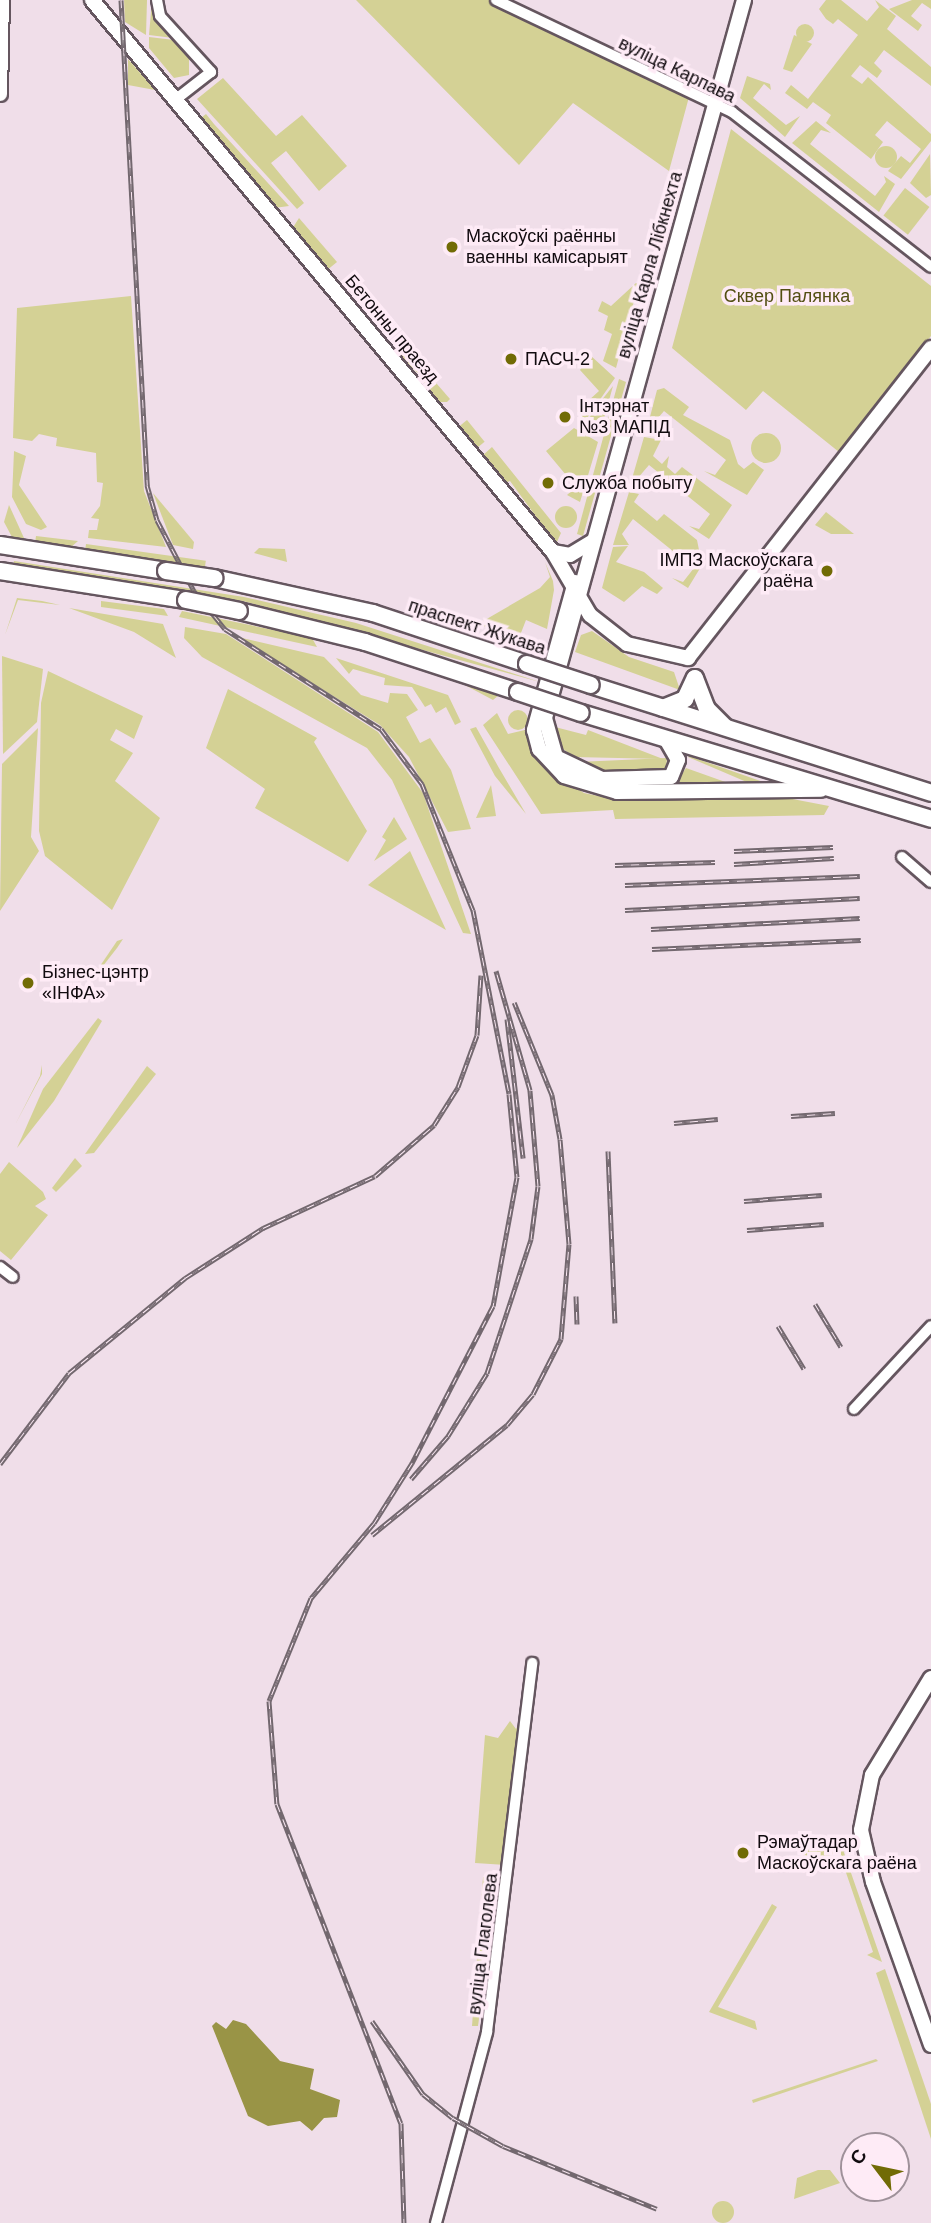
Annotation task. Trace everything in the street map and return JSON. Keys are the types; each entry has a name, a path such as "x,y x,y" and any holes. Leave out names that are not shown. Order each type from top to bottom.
{"main road":[{"path":"0,94 2,0"},
{"name":"Бетонны праезд","path":"92,0 553,552 590,615 627,644 688,658"},
{"name":"вуліца Карла Лібкнехта","path":"570,614 593,541 744,0"},
{"path":"728,729 707,709 688,658 931,348"},
{"path":"909,379 931,359"},
{"path":"553,552 570,555 593,541"},
{"name":"праспект Жукава","path":"0,545 214,579 373,613 931,793"},
{"path":"0,571 245,612 518,692 667,741 931,819"},
{"path":"245,612 257,588"},
{"path":"570,614 545,718 556,757 602,779 665,779 678,765 667,741"},
{"path":"570,614 590,615"},
{"path":"570,614 534,730 539,749 564,776 617,792 778,786 850,793"},
{"path":"663,708 685,699 695,678"},
{"path":"931,1678 872,1775 861,1839 931,2045"}],"street":[{"path":"157,0 160,16 211,72 175,100"},
{"name":"вуліца Карпава","path":"496,0 716,103 931,267"},
{"path":"902,858 931,882"},
{"path":"0,1267 13,1277"},
{"path":"854,1409 931,1326"},
{"name":"вуліца Глаголева","path":"436,2223 487,2032 532,1663"}],"green space":[{"path":"124,0 147,0 146,35 125,22"},
{"path":"152,0 156,19 173,38 149,35"},
{"path":"356,0 489,0 689,97 669,171 573,103 519,165"},
{"path":"826,0 841,0 867,21 879,7 875,0 896,16 887,29 931,67 931,86 884,50 874,63 882,71 877,78 860,65 851,76 862,84 868,77 931,134 931,141 901,179 888,171 901,156 910,163 921,149 887,121 875,135 883,142 871,159 826,123 831,115 813,102 807,109 785,93 791,85 808,99 858,35 838,19 833,24 826,19 819,9"},
{"path":"912,0 931,0 931,9 922,3 911,16 922,25 918,31 889,9"},
{"path":"805,24 811,27 814,33 811,39 805,42 799,39 796,33 799,27"},
{"path":"794,35 812,44 792,72 783,69"},
{"path":"149,37 174,40 189,58 189,75 174,78 149,48"},
{"path":"128,59 155,90 128,85"},
{"path":"747,76 770,84 771,90 764,84 753,98 786,125 800,116 785,137 740,98"},
{"path":"223,78 276,136 302,115 347,166 319,191 286,151 271,163 304,203 297,209 197,99"},
{"path":"206,114 289,206 274,208 197,121"},
{"path":"816,121 831,133 821,130 810,144 875,196 886,182 884,176 895,184 879,212 792,143"},
{"name":"Сквер Палянка","path":"731,129 931,286 931,336 839,452 763,391 746,410 672,348"},
{"path":"886,146 894,149 897,157 894,165 886,168 878,165 875,157 878,149"},
{"path":"930,154 931,195 926,198 910,183"},
{"path":"905,188 929,207 908,235 883,216"},
{"path":"299,218 337,262 326,271 292,229"},
{"path":"639,283 616,368 603,361 612,334 604,330 608,316 598,311 602,301 611,306"},
{"path":"131,296 144,491 166,547 88,538 89,530 97,530 99,519 91,518 100,506 103,483 97,482 96,453 56,446 57,438 39,434 32,441 13,438 17,308"},
{"path":"405,349 426,372 421,376 398,356"},
{"path":"590,355 615,378 585,421 577,411 599,391 580,370"},
{"path":"430,376 450,399 447,402 437,402 421,383"},
{"path":"619,379 626,382 583,536 577,534"},
{"path":"613,386 600,433 586,428 592,412"},
{"path":"664,388 689,407 683,415 730,440 738,464 744,469 753,462 764,470 747,495 704,471 715,475 726,460 664,411 652,425 658,437 645,436 657,390"},
{"path":"467,420 485,442 476,449 458,427"},
{"path":"574,428 598,442 580,502 567,495 576,487 546,451"},
{"path":"766,433 777,437 781,448 777,459 766,463 755,459 751,448 755,437"},
{"path":"644,437 661,440 653,456 662,464 669,456 667,467 675,474 682,467 732,505 709,539 689,526 699,529 710,514 649,465 637,479 645,486 629,489"},
{"path":"492,447 561,533 556,544 510,481 505,483 482,456"},
{"path":"14,451 26,456 19,485 47,527 41,530 26,524 12,497"},
{"path":"629,492 639,494 634,502 657,521 664,514 697,540 702,565 688,588 672,578 683,582 694,568 633,519 622,534 629,545 613,545"},
{"path":"153,493 194,542 193,549 173,545"},
{"path":"9,505 24,541 12,537 4,522"},
{"path":"566,506 574,509 577,517 574,525 566,528 558,525 555,517 558,509"},
{"path":"826,512 854,534 831,534 815,525"},
{"path":"36,536 78,541 70,548 35,543"},
{"path":"86,544 206,561 205,570 85,553"},
{"path":"628,546 616,562 644,572 663,588 657,594 642,586 624,602 602,588 613,547"},
{"path":"259,548 285,549 287,562 254,553"},
{"path":"14,561 244,597 356,623 540,682 243,601 13,566"},
{"path":"545,562 553,581 554,590 547,629 526,620 519,638 478,624 540,588 550,577"},
{"path":"17,598 60,605 18,600 5,635"},
{"path":"101,601 164,609 168,616 101,607"},
{"path":"69,608 163,624 176,658 134,632"},
{"path":"182,611 312,638 317,647 179,617"},
{"path":"185,627 226,634 378,732 423,793 471,934 463,933 392,780 367,748 202,657 184,638"},
{"path":"592,631 629,657 674,672 680,690 575,652 581,635"},
{"path":"238,637 324,657 361,695 388,703 390,693 407,694 418,710 406,717 420,743 430,738 451,770 471,829 448,832 409,757 380,725"},
{"path":"2,656 43,669 37,722 3,754"},
{"path":"336,658 448,695 461,722 455,725 446,707 436,713 431,704 425,707 412,687 384,685 385,678 353,669 349,674"},
{"path":"48,671 143,716 134,739 116,729 110,740 133,753 115,781 160,818 112,910 45,856 39,831 41,703"},
{"path":"463,684 499,695 493,700"},
{"path":"228,689 317,738 314,742 367,831 348,862 255,808 265,789 206,748"},
{"path":"514,710 522,710 528,720 522,730 514,730 508,724 508,716"},
{"path":"497,713 508,734 529,729 543,766 584,793 622,801 782,797 829,806 824,815 615,819 613,810 541,814 483,725"},
{"path":"543,718 549,750 622,784 675,784 686,768 731,784 621,788 570,774 542,743"},
{"path":"476,727 526,814 495,776 470,729"},
{"path":"555,727 586,735 588,730 663,759 574,757 555,743"},
{"path":"38,728 31,837 39,851 0,911 2,764"},
{"path":"689,756 766,783 749,783"},
{"path":"667,758 666,771 623,780 577,762"},
{"path":"491,785 496,816 476,818"},
{"path":"394,817 407,839 374,861 386,840 382,837"},
{"path":"410,851 446,930 368,885"},
{"path":"123,939 117,948 81,994 117,941"},
{"path":"98,1018 102,1021 54,1101 17,1148 43,1089"},
{"path":"42,1065 42,1074 15,1125 40,1076"},
{"path":"147,1066 156,1074 94,1153 85,1154"},
{"path":"75,1158 82,1166 56,1192 52,1188"},
{"path":"9,1162 43,1192 46,1199 35,1206 48,1215 11,1260 0,1251 0,1174"},
{"path":"526,1709 506,1865 475,1863 485,1735 498,1738 510,1721 516,1729"},
{"path":"814,1842 842,1847 882,1962 867,1955 873,1952 839,1852 823,1858 812,1852 800,1872 793,1868"},
{"path":"483,1877 497,1879 496,1895 478,2026 472,2026"},
{"path":"772,1904 777,1907 718,2007 755,2021 757,2030 709,2012"},
{"path":"885,1969 931,2104 931,2139 876,1973"},
{"path":"876,2059 878,2061 753,2103 752,2100"},
{"path":"818,2170 830,2170 840,2183 794,2199 797,2178"},
{"path":"719,2201 727,2201 734,2208 734,2216 727,2223 719,2223 712,2216 712,2208"}],"shaded area":[{"path":"233,2020 246,2024 280,2061 314,2069 310,2089 340,2100 337,2117 324,2118 312,2131 300,2121 268,2126 248,2116 212,2026 216,2022 226,2029"}],"railway":[{"path":"121,0 147,485 157,520 194,591 225,629 381,729 422,784 473,910 509,1094 517,1177 493,1306 412,1463 374,1523 311,1598 269,1701 277,1804 401,2123 404,2223"},
{"path":"734,851 833,847"},
{"path":"734,864 834,858"},
{"path":"615,865 715,862"},
{"path":"625,885 860,876"},
{"path":"625,910 860,898"},
{"path":"651,929 860,918"},
{"path":"652,949 861,940"},
{"path":"411,1479 448,1436 487,1373 531,1239 538,1186 530,1090 496,971"},
{"path":"0,1464 69,1373 185,1278 263,1228 375,1176 434,1125 458,1087 477,1035 481,975"},
{"path":"372,1535 507,1425 533,1394 561,1339 569,1244 560,1139 552,1095 514,1002"},
{"path":"507,1019 523,1158"},
{"path":"791,1116 835,1113"},
{"path":"674,1123 718,1119"},
{"path":"608,1151 615,1323"},
{"path":"744,1201 822,1195"},
{"path":"747,1230 824,1224"},
{"path":"576,1296 577,1324"},
{"path":"815,1304 841,1347"},
{"path":"778,1326 804,1369"},
{"path":"372,2021 423,2094 453,2118 503,2146 657,2209"}],"place":[{"name":"Маскоўскі раённы ваенны камісарыят","path":"452,247"},
{"name":"ПАСЧ-2","path":"511,359"},
{"name":"Інтэрнат №3 МАПІД","path":"565,417"},
{"name":"Служба побыту","path":"548,483"},
{"name":"ІМПЗ Маскоўскага раёна","path":"827,571"},
{"name":"Бізнес-цэнтр «ІНФА»","path":"28,983"},
{"name":"Рэмаўтадар Маскоўскага раёна","path":"743,1853"}]}
